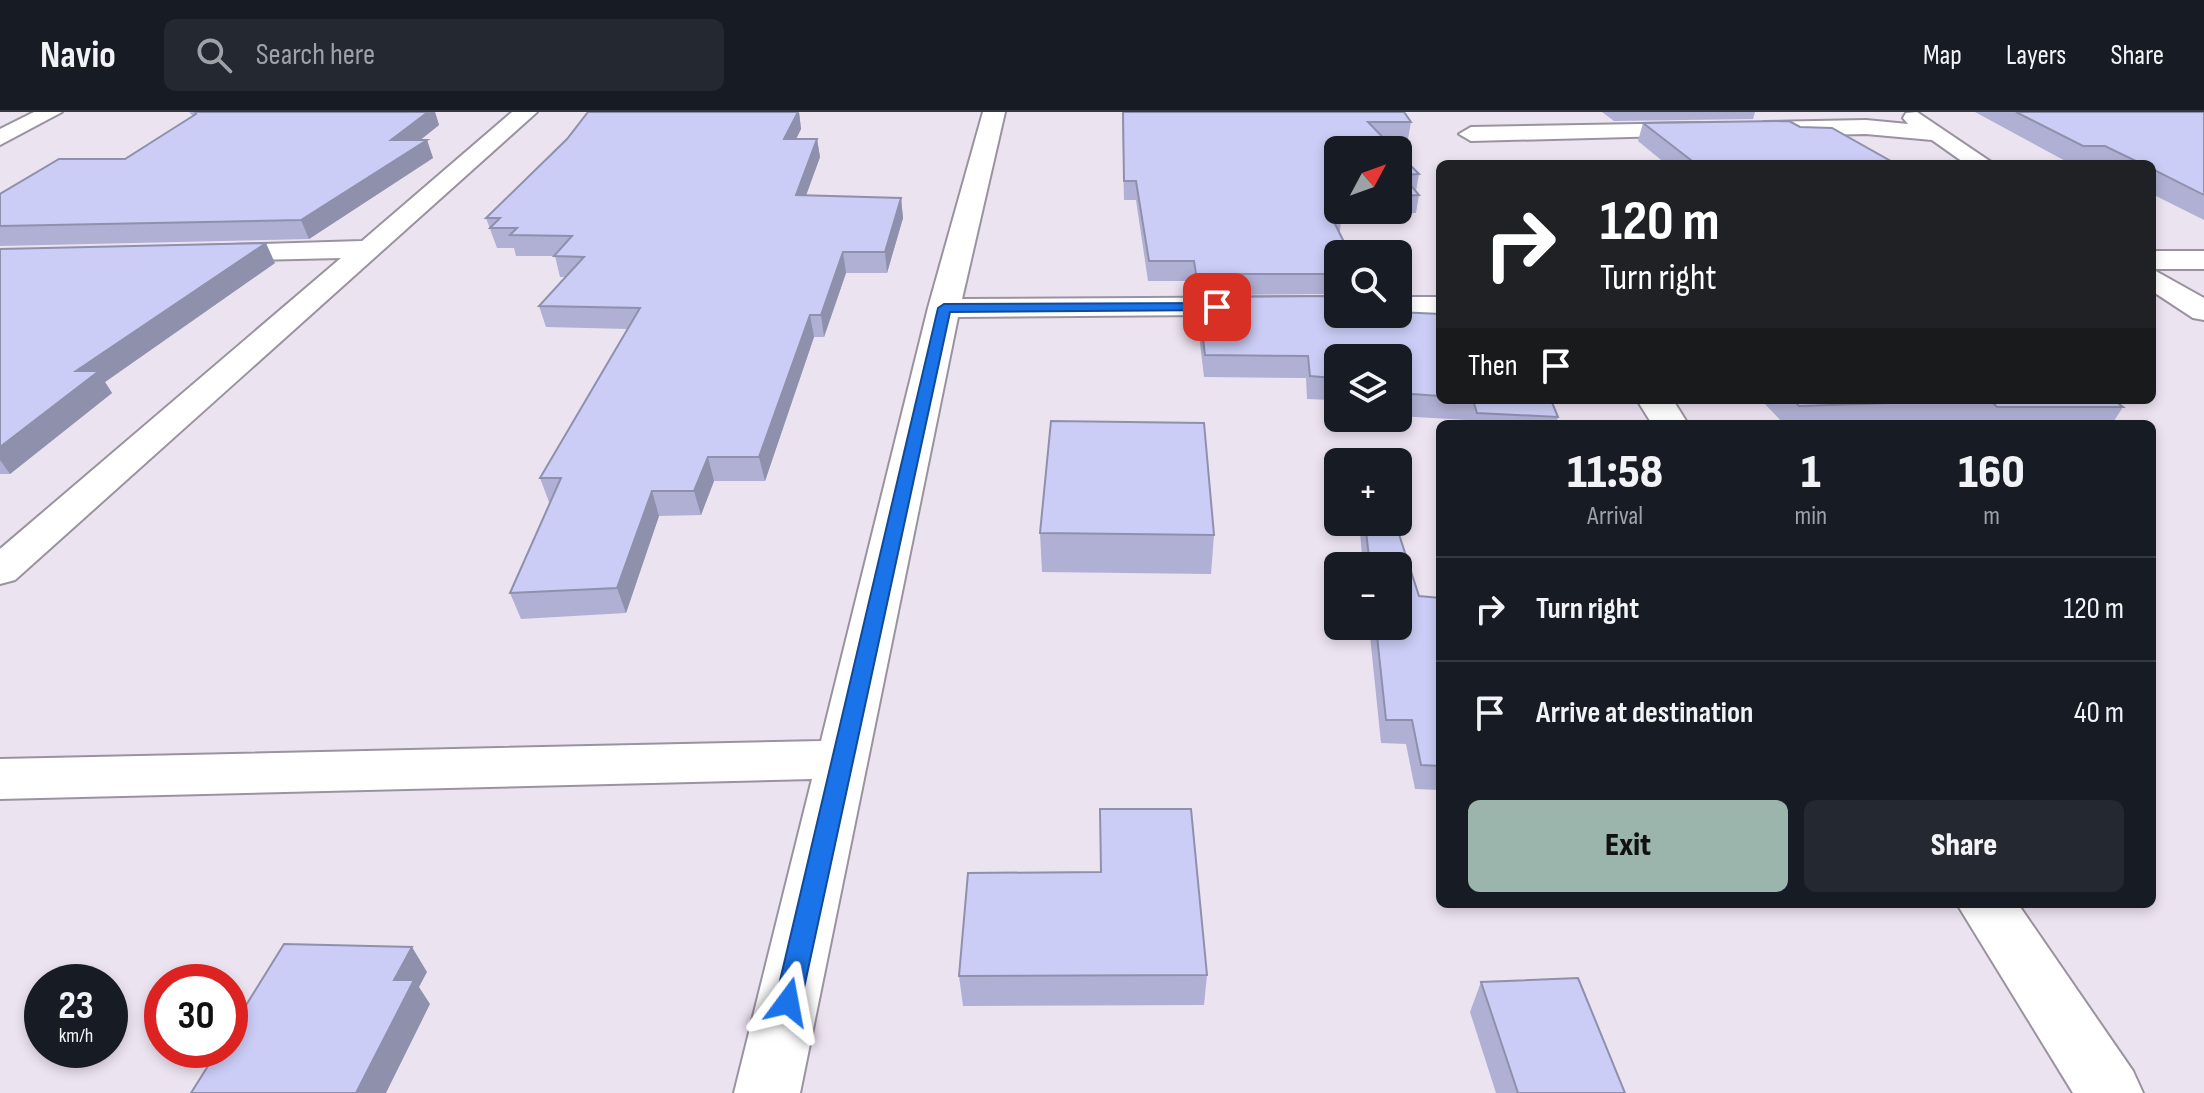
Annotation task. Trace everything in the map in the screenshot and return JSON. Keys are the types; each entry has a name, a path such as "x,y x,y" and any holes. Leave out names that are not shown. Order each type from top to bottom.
{"street":[{"path":"0,138 51,112"},
{"path":"0,571 526,112"},
{"path":"767,1093 944,308 994,112"},
{"path":"1456,112 1478,144 1732,129 1866,127 1937,134"},
{"path":"1866,127 1905,112 1976,160"},
{"path":"185,253 370,249"},
{"path":"2156,273 2204,260"},
{"path":"2156,276 2204,311"},
{"path":"944,308 1324,306"},
{"path":"1412,306 1436,306"},
{"path":"0,779 844,759"},
{"path":"1989,908 2110,1093"}],"building":[{"path":"195,112 428,112 391,140 427,140 301,220 0,226 0,194 59,159 125,159"},
{"path":"588,112 798,112 784,139 817,139 796,195 901,198 885,252 843,252 821,315 810,315 759,457 708,457 694,491 652,491 617,588 510,593 561,478 540,478 640,308 539,306 584,257 554,256 572,236 510,235 517,228 490,228 500,218 486,218 567,139"},
{"path":"1123,112 1404,112 1411,122 1368,122 1382,136 1324,136 1324,224 1335,224 1343,240 1324,240 1324,274 1196,274 1194,261 1149,261 1136,181 1124,181"},
{"path":"2016,112 2204,112 2204,195 2156,171 2156,160 2134,160 2105,146 2083,146"},
{"path":"1789,121 1800,127 1832,128 1889,160 1691,160 1643,123"},
{"path":"266,243 76,371 99,371 0,447 0,249"},
{"path":"1324,296 1324,328 1412,328 1412,313 1436,314 1436,396 1412,394 1412,344 1324,344 1324,377 1310,376 1308,356 1205,355 1198,297"},
{"path":"1474,404 1553,404 1558,417 1477,413"},
{"path":"1797,404 1859,404 1799,406"},
{"path":"1994,404 2119,404 2123,407 1997,407"},
{"path":"1051,421 1204,423 1214,535 1040,533"},
{"path":"1367,536 1400,536 1405,552 1368,552"},
{"path":"1412,574 1419,596 1436,598 1436,766 1421,765 1412,720 1386,720 1377,640 1412,640"},
{"path":"1100,809 1191,809 1207,975 959,976 968,873 1101,872"},
{"path":"284,944 412,947 394,980 414,980 356,1093 191,1093 207,1068 248,1068 248,1002"},
{"path":"1578,978 1625,1093 1518,1093 1481,982"}],"route":[{"path":"788,1002 944,308 1217,307"}]}
